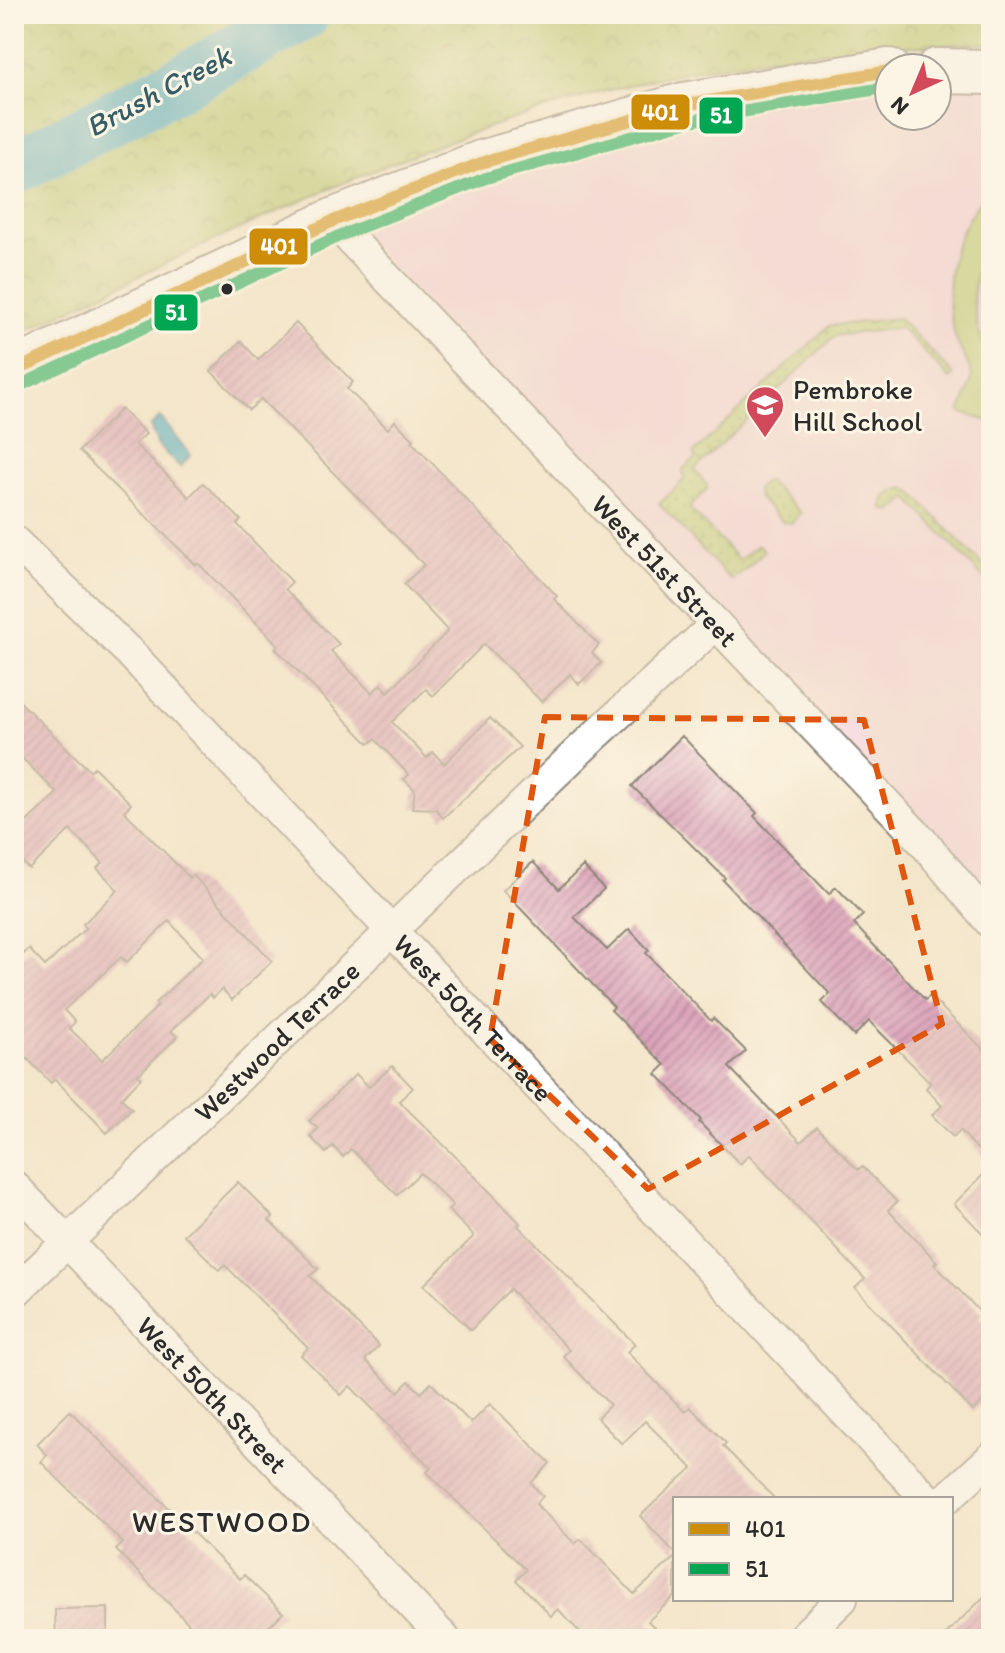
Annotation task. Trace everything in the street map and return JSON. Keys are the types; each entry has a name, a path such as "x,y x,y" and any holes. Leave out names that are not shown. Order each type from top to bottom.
{"highway":[{"path":"953,71 991,72"},
{"path":"14,371 333,221 481,163 684,105 873,74"}],"street":[{"name":"West 51st Street","path":"333,221 924,843 991,923"},
{"name":"West 50th Terrace","path":"14,541 130,653 925,1497"},
{"name":"Westwood Terrace","path":"14,1293 598,733 716,624"},
{"name":"West 50th Street","path":"14,1186 445,1639"},
{"path":"948,1497 991,1458"},
{"path":"801,1639 840,1601"}],"highlighted area":[{"path":"545,717 864,720 942,1024 648,1189 490,1039"}],"shaded area":[{"name":"Pembroke Hill School","path":"953,71 991,72 991,925 362,234 383,219 684,105 873,74 873,132 953,132"}],"green space":[{"path":"14,14 991,14 991,44 873,48 794,55 716,66 590,95 421,152 338,185 14,337"},
{"path":"991,186 991,228 979,253 973,299 978,329 991,363 991,422 960,412 972,376 955,336 950,315 949,275 967,221"},
{"path":"899,318 954,375 950,379 901,328 835,336 694,470 707,489 689,508 739,560 758,545 764,551 731,580 659,504 684,480 683,469 696,458 693,453 829,326"},
{"path":"768,481 801,513 792,523 783,522 758,497 757,489"},
{"path":"905,488 991,574 991,586 908,498 891,512 882,508 889,494"}],"water":[{"path":"160,417 191,455 180,467 158,446 150,427"}],"building":[{"path":"296,323 353,382 347,389 388,429 395,421 414,440 412,442 599,645 592,653 601,663 579,684 570,674 542,702 484,644 433,696 426,689 392,722 427,758 433,752 444,764 490,718 520,747 443,818 436,809 412,808 415,790 404,779 409,775 375,739 369,744 275,648 278,645 198,563 196,565 79,451 121,409 146,434 135,444 189,497 203,483 241,520 237,524 292,582 285,589 339,644 331,651 372,693 381,684 388,692 448,631 404,584 424,565 261,399 249,410 211,371 241,341 258,360"},
{"path":"14,696 90,771 94,767 131,804 124,811 190,878 193,875 272,961 232,1000 222,989 213,998 210,994 171,1031 177,1037 138,1075 141,1078 121,1098 132,1109 107,1133 55,1079 51,1083 14,1045 14,963 29,949 45,966 86,928 83,924 118,890 97,868 103,863 70,830 29,869 14,853 14,834 57,793 14,750","holes":["169,921 203,958 155,1003 158,1006 102,1060 69,1028 75,1022 64,1010 121,957 127,962"]},
{"path":"682,736 757,813 754,816 829,894 836,887 863,915 854,924 925,1000 930,996 991,1057 991,1164 960,1130 953,1137 932,1115 942,1106 926,1088 931,1083 869,1021 854,1036 822,1002 830,994 723,880 725,878 632,786"},
{"path":"533,862 559,889 583,866 604,889 574,917 607,950 629,929 649,950 646,953 711,1021 713,1018 746,1051 729,1067 801,1142 817,1127 858,1170 862,1166 897,1202 888,1210 937,1262 934,1264 982,1314 979,1317 991,1329 991,1394 973,1411 855,1288 865,1279 749,1155 740,1164 699,1122 701,1120 656,1074 665,1065 503,890"},
{"path":"392,1066 413,1088 399,1101 635,1344 627,1352 685,1412 690,1407 773,1497 673,1497 673,1551 640,1516 692,1468 645,1421 622,1444 597,1418 610,1405 563,1356 569,1350 510,1289 471,1330 424,1285 474,1236 448,1210 453,1205 420,1173 397,1195 351,1149 343,1157 333,1146 326,1153 310,1136 318,1129 309,1121 356,1074 369,1087"},
{"path":"991,1167 991,1242 954,1204"},
{"path":"238,1182 273,1217 269,1220 318,1269 310,1276 379,1346 365,1360 398,1392 409,1381 421,1393 431,1383 471,1423 490,1404 550,1463 531,1483 543,1496 536,1504 575,1544 581,1539 634,1594 673,1559 673,1598 648,1621 665,1639 586,1639 558,1609 551,1616 516,1580 526,1570 427,1472 431,1468 350,1386 341,1395 301,1355 308,1348 225,1265 219,1270 184,1235"},
{"path":"70,1411 240,1579 244,1575 283,1613 256,1639 204,1639 116,1550 123,1543 41,1462 47,1455 37,1444"},
{"path":"991,1590 991,1639 941,1639"},
{"path":"108,1608 108,1639 56,1639 55,1609"}],"waterway":[{"name":"Brush Creek","path":"14,168 176,85 303,14"}],"transit line":[{"name":"401","path":"14,371 333,221 481,163 684,105 873,74"},
{"name":"51","path":"21,385 339,236 486,178 688,121 873,90"}],"place":[{"name":"Pembroke Hill School","path":"765,439"}],"district":[{"name":"WESTWOOD","path":"222,1521"}]}
